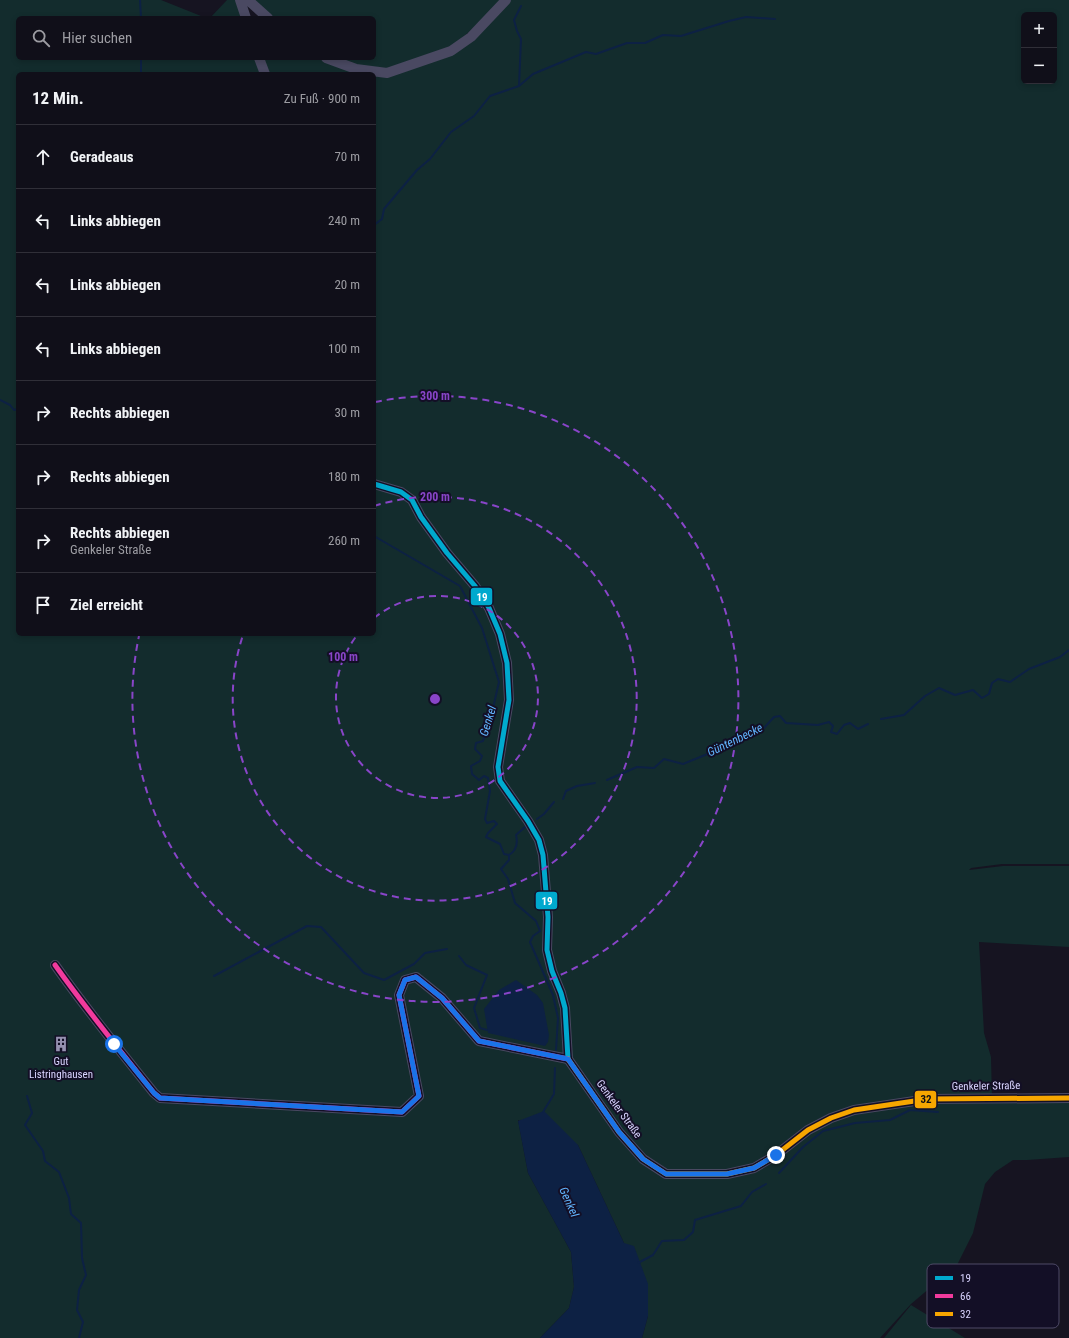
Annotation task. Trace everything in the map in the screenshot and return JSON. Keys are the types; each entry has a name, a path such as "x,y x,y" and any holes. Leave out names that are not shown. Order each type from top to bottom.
{"street":[{"path":"240,0 245,16"},
{"path":"248,0 266,16"},
{"path":"331,60 356,69 386,73 450,52 471,37 506,0"},
{"path":"260,60 264,72"},
{"path":"55,965 114,1044 154,1093 160,1098 402,1112 419,1096 399,995 405,980 416,977 442,998 479,1041 568,1059 565,1008 552,971 547,950 548,917 543,855 539,840 528,821 500,781 498,767 503,746 509,700 507,663 500,634 489,608 475,586 447,553 421,517 412,500 401,492 376,485"},
{"name":"Genkeler Straße","path":"568,1059 619,1132 643,1159 666,1174 727,1174 754,1168 776,1155 808,1130 831,1118 854,1110 928,1099 1069,1098"}],"green space":[{"path":"0,0 161,0 201,16 16,16 16,60 259,60 263,72 16,72 16,636 376,636 376,72 265,72 261,60 332,60 388,75 451,52 508,0 1069,0 1069,864 1002,864 971,868 969,870 1003,866 1069,866 1069,947 979,942 984,1033 991,1057 992,1099 1069,1100 1069,1157 1013,1160 995,1172 985,1184 973,1233 958,1264 927,1264 927,1290 911,1304 880,1338 642,1338 648,1316 624,1243 578,1145 518,1120 528,1173 571,1252 574,1287 569,1308 540,1338 0,1338"},
{"path":"227,0 239,0 244,16 212,16"},
{"path":"250,0 504,0 449,50 386,72 338,60 376,60 376,16 269,16"},
{"path":"911,1305 927,1315 927,1328 949,1328 965,1338 884,1338"}],"water":[{"path":"516,980 537,995 543,1003 549,1035 548,1042 545,1046 488,1033 484,1009 499,990"},
{"path":"544,1111 578,1145 624,1243 634,1246 648,1284 648,1316 642,1338 540,1338 569,1308 574,1287 571,1252 528,1173 518,1121"}],"waterway":[{"name":"Genkel","path":"140,0 141,16"},
{"path":"519,86 521,39 514,20 521,6"},
{"path":"376,224 382,219 384,209 417,170 430,159 451,132 474,116 490,96 519,86 533,74 586,52 596,54 627,43 645,43 663,35 681,36 746,17 775,19"},
{"name":"Genkel","path":"141,60 141,72"},
{"path":"0,400 10,405 14,410 16,410"},
{"name":"Genkel","path":"376,537 460,586 482,628 499,682 491,717 483,741 476,743 475,749 482,756 480,761 471,766 472,774 479,780 484,776 488,778 490,791 485,819 487,823 494,821 497,824 486,837 500,844 504,854 509,855 509,860 501,869 508,879 515,903 536,921 540,931 533,936 530,942 553,995 558,1018 556,1050"},
{"name":"Güntenbecke","path":"881,719 904,715 925,696 939,688 955,695 973,690 982,698 989,694 992,683 998,679 1010,682 1029,669 1060,657 1069,650"},
{"name":"Güntenbecke","path":"607,780 637,767 654,768 664,759 683,764 710,753 725,742 763,729 774,717 780,716 786,723 818,725 829,722 833,726 831,732 837,734 844,725 850,723 858,729 868,724"},
{"name":"Güntenbecke","path":"563,799 566,791 577,786 595,783"},
{"name":"Güntenbecke","path":"537,819 544,814 554,802"},
{"name":"Güntenbecke","path":"509,855 514,851 516,846 516,835 525,827"},
{"path":"214,976 307,926 321,927 364,973 384,980 414,964 425,953 447,949"},
{"path":"459,956 466,965 487,975 474,1008 480,1028 487,1030"},
{"name":"Genkel","path":"543,1112 554,1094 555,1068"},
{"path":"27,1096 32,1113 25,1125 43,1151 45,1161 59,1172 69,1198 71,1214 81,1223 82,1258 86,1275 79,1290 77,1310 83,1322 79,1338"},
{"path":"779,1173 803,1147 823,1131 855,1123 890,1120 910,1110 938,1112"},
{"path":"638,1263 653,1255 662,1241 684,1240 693,1232 695,1220 741,1206 752,1192 766,1184"}],"transit line":[{"name":"19","path":"376,485 401,492 412,500 421,517 447,553 475,586 489,608 500,634 507,663 509,700 498,767 500,781 528,821 539,840 543,855 548,917 547,950 552,971 565,1008 568,1059"},
{"name":"66","path":"55,965 116,1046 154,1093 160,1098 402,1112 419,1096 399,995 405,980 416,977 442,998 479,1041 568,1059"},
{"name":"32","path":"568,1059 619,1132 643,1159 666,1174 727,1174 754,1168 776,1155 808,1130 831,1118 854,1110 928,1099 1069,1098"}],"place":[{"name":"Gut Listringhausen","path":"61,1044"}],"route":[{"path":"114,1044 154,1093 160,1098 402,1112 419,1096 399,995 405,980 416,977 442,998 479,1041 568,1059 619,1132 643,1159 666,1174 727,1174 754,1168 776,1155"}]}
